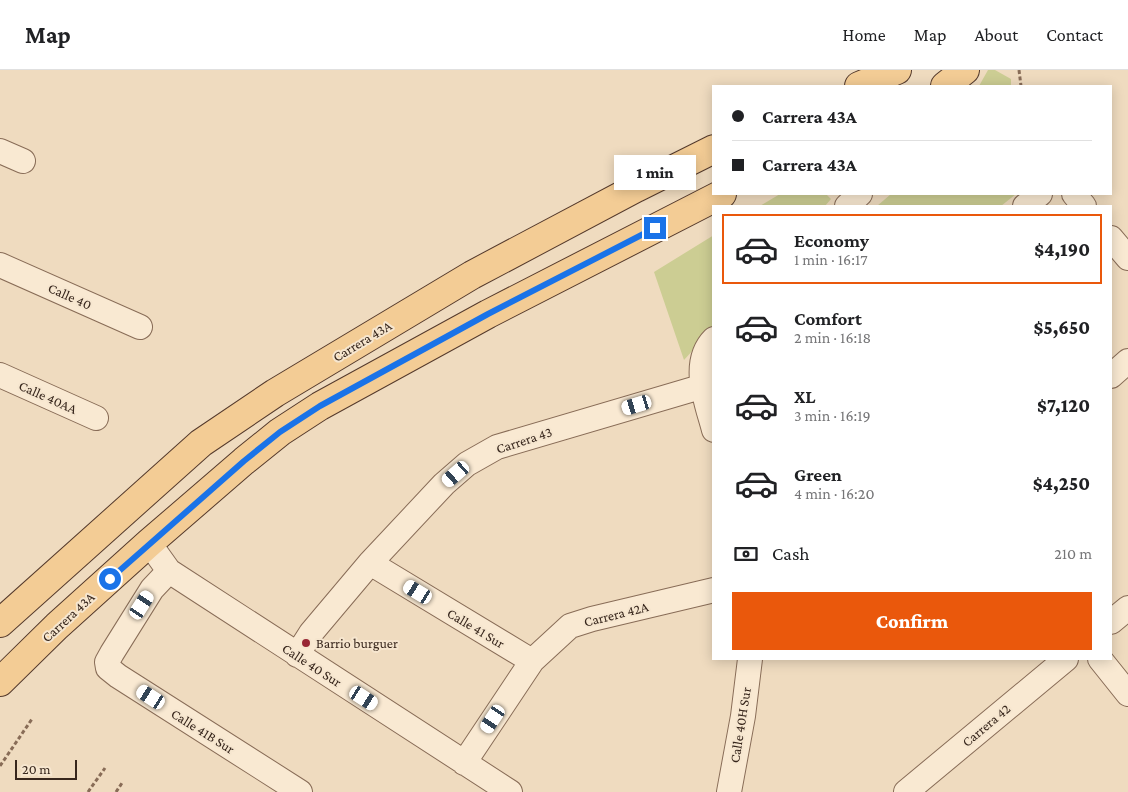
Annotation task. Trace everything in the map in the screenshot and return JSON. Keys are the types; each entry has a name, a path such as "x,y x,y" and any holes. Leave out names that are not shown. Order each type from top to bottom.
{"main road":[{"path":"861,85 897,70"},
{"path":"946,85 965,70"},
{"name":"Carrera 43A","path":"0,623 201,443 275,393 472,274 712,150"},
{"name":"Carrera 43A","path":"0,682 57,626 148,543 280,432 320,406 488,314 720,195"}],"street":[{"path":"958,85 965,70"},
{"path":"0,151 23,161"},
{"path":"848,205 859,195"},
{"path":"1026,205 1039,195"},
{"path":"1075,195 1083,205"},
{"path":"1112,239 1128,258"},
{"name":"Calle 40","path":"0,265 140,327"},
{"path":"712,341 709,344 701,367 708,386 712,415"},
{"path":"1112,375 1128,361"},
{"name":"Calle 40AA","path":"0,375 96,418"},
{"name":"Carrera 43","path":"296,655 311,633 370,563 444,484 467,464 497,447 708,386"},
{"name":"Calle 40 Sur","path":"148,543 169,571 510,792"},
{"name":"Calle 41 Sur","path":"370,563 532,661"},
{"name":"Calle 41B Sur","path":"169,571 152,589 107,662 108,668 300,792"},
{"name":"Carrera 42A","path":"464,763 532,661 570,626 712,590"},
{"path":"1112,621 1128,608"},
{"name":"Calle 40H Sur","path":"729,792 743,716 750,660"},
{"name":"Carrera 42","path":"906,792 1065,660"},
{"path":"1101,660 1128,694"}],"path":[{"path":"1019,70 1021,85"},
{"path":"0,766 32,718"},
{"path":"88,792 105,768"},
{"path":"116,792 122,783"}],"green space":[{"path":"988,70 995,70 1011,79 1011,85 980,85"},
{"path":"778,195 827,195 831,199 826,205 762,205"},
{"path":"890,195 1015,195 1002,205 878,205"},
{"path":"712,236 712,329 684,360 654,272"}],"place":[{"name":"Barrio burguer","path":"306,643"}],"route":[{"path":"110,579 148,543 244,461 280,432 320,406 488,314 655,228"}]}
